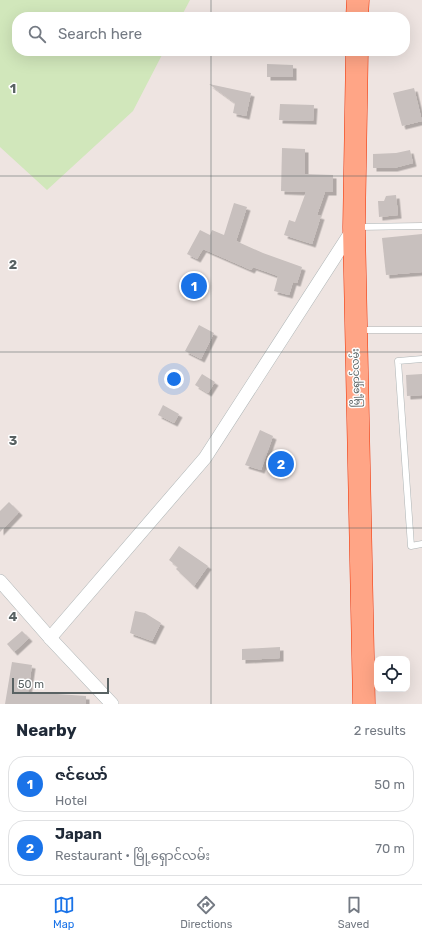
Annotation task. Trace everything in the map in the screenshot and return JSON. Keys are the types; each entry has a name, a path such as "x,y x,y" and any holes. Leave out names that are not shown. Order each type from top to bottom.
{"highway":[{"path":"357,12 358,0"},
{"name":"မြို့ရှောင်လမ်း","path":"357,56 354,227 355,330 364,704"}],"street":[{"path":"50,638 206,458 354,227"},
{"path":"0,580 50,638 112,704"}],"lane":[{"path":"354,227 422,226"},
{"path":"355,330 422,330"},
{"path":"422,359 398,361 411,546 422,544"}],"green space":[{"path":"0,0 190,0 184,12 12,12 12,56 161,56 133,111 47,190 0,147"}],"building":[{"path":"267,64 293,65 293,77 267,77"},
{"path":"209,84 251,93 246,116 233,113 235,103"},
{"path":"414,88 422,121 402,126 393,93"},
{"path":"280,104 314,105 313,121 279,120"},
{"path":"282,148 305,149 305,174 333,175 333,192 325,192 317,215 321,216 312,244 284,235 289,220 295,222 306,192 281,191"},
{"path":"410,150 413,163 394,168 373,168 373,154 396,153"},
{"path":"396,195 398,215 379,217 378,201 384,201 386,196"},
{"path":"234,203 247,207 236,241 263,253 302,267 297,283 293,282 289,295 274,291 278,276 253,267 251,270 203,249 197,259 187,254 200,230 210,235 212,230 224,235"},
{"path":"422,234 422,272 386,275 382,238"},
{"path":"199,325 214,333 201,359 185,351"},
{"path":"202,374 215,382 208,393 195,385"},
{"path":"422,374 422,395 407,396 406,375"},
{"path":"163,405 179,414 174,423 158,415"},
{"path":"260,430 273,436 261,470 245,465"},
{"path":"9,502 19,512 0,532 0,511"},
{"path":"179,546 208,566 194,586 176,569 178,567 169,560"},
{"path":"135,611 145,613 161,623 152,641 130,633"},
{"path":"22,631 29,638 14,652 7,644"},
{"path":"280,647 280,658 242,660 242,649"},
{"path":"12,662 32,665 28,692 86,696 86,704 5,704"}],"place":[{"name":"ဇင်ယော်","path":"194,286"},
{"name":"Japan","path":"281,464"}]}
